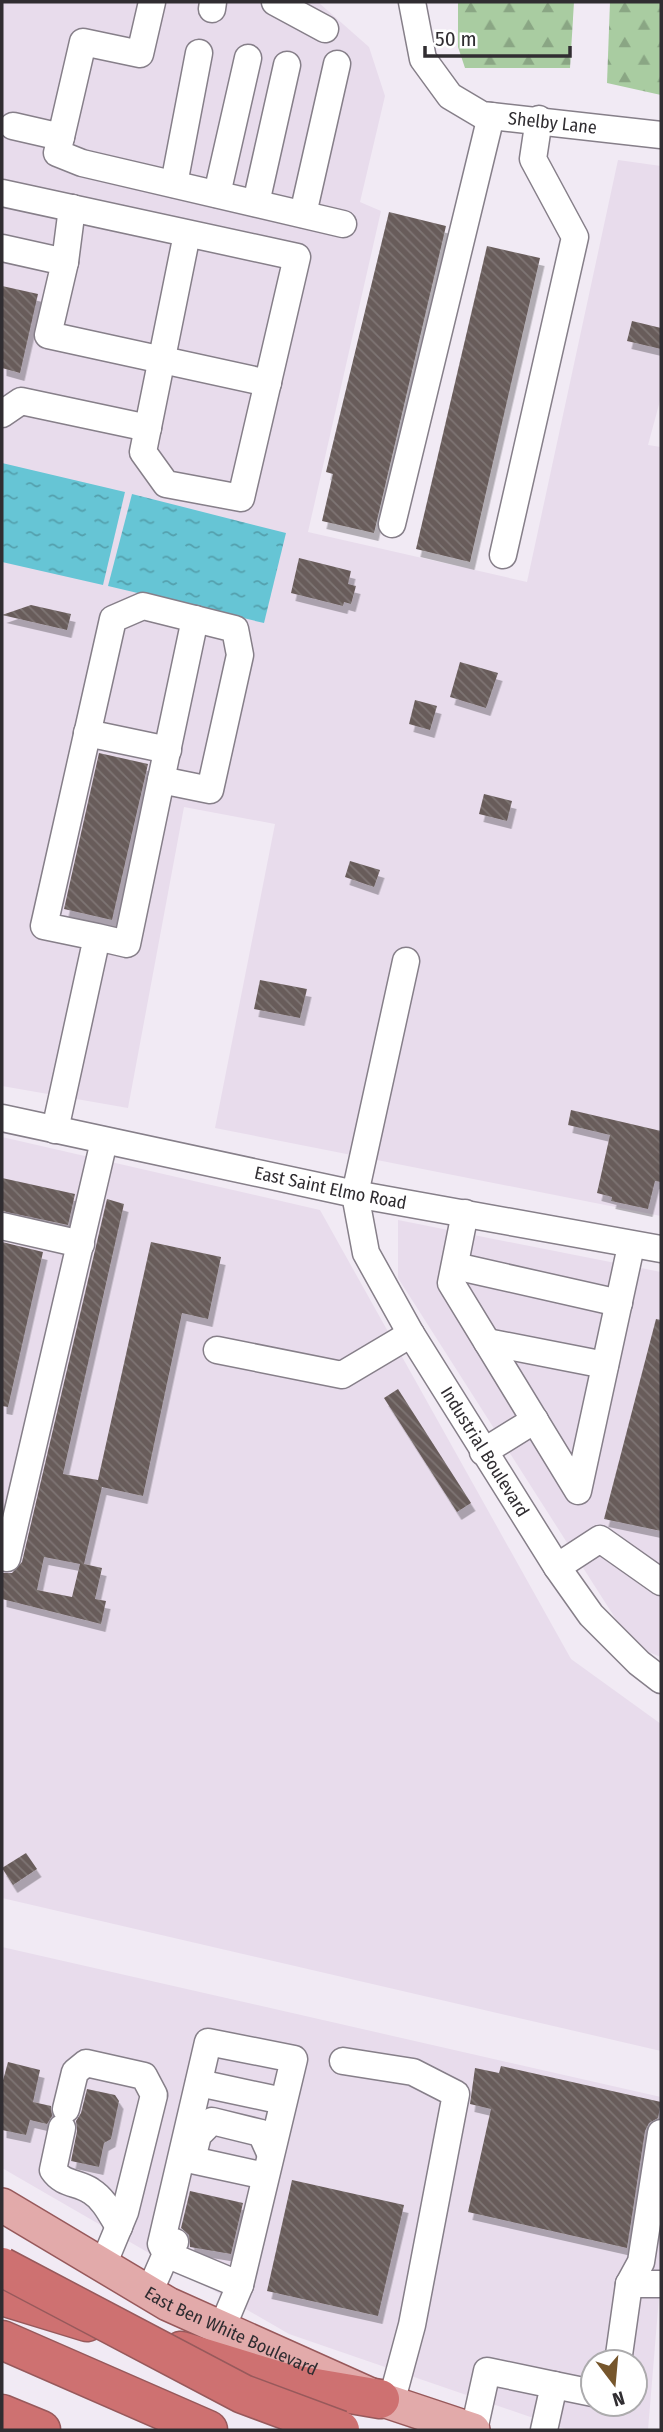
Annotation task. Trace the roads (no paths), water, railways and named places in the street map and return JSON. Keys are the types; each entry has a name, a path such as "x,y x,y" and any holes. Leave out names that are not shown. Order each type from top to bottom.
{"highway":[{"path":"2,2267 243,2394 340,2430"},
{"path":"2,2296 286,2383 386,2401"},
{"path":"2,2340 208,2430"},
{"path":"2,2414 41,2430"}],"main road":[{"name":"East Ben White Boulevard","path":"2,2205 149,2293 222,2328 386,2401 474,2430"}],"street":[{"path":"152,2 140,54 83,42 57,153 82,163 343,224"},
{"path":"275,2 326,29"},
{"name":"Shelby Lane","path":"412,2 423,59 450,96 482,115 539,119 661,135"},
{"path":"174,184 199,53"},
{"path":"217,194 248,58"},
{"path":"303,214 337,64"},
{"path":"256,203 287,65"},
{"path":"392,524 491,116"},
{"path":"503,555 575,237 533,159 539,119"},
{"path":"13,126 61,137"},
{"path":"2,193 297,257 242,498 166,484 143,452 187,234"},
{"path":"72,208 65,262 48,335 268,383"},
{"path":"2,248 65,262"},
{"path":"2,414 21,401 148,428"},
{"path":"162,780 210,790 240,655 235,629 195,619 143,606 113,619 44,926 127,944 195,619"},
{"path":"87,733 168,750"},
{"path":"55,1130 97,937"},
{"path":"355,1194 406,961"},
{"name":"East Saint Elmo Road","path":"2,1118 355,1194 631,1246 661,1249"},
{"path":"2,1557 7,1558 104,1141"},
{"name":"Industrial Boulevard","path":"355,1194 366,1252 411,1335 483,1452 591,1615 639,1663 661,1680"},
{"path":"465,1213 451,1283 578,1491 631,1246"},
{"path":"2,1226 80,1244"},
{"path":"455,1266 619,1303"},
{"path":"217,1350 342,1375 411,1335"},
{"path":"487,1342 605,1365"},
{"path":"483,1452 535,1420"},
{"path":"557,1566 600,1539 661,1582"},
{"path":"175,2234 161,2244 208,2042 294,2059 240,2285 222,2328"},
{"path":"343,2061 413,2072 456,2094 412,2325 386,2401"},
{"path":"103,2265 118,2227 154,2095 144,2077 86,2063 75,2072 53,2170 59,2179 90,2190 104,2203 118,2227"},
{"path":"199,2083 283,2101"},
{"path":"149,2293 175,2234 198,2135 212,2121 261,2133 268,2165"},
{"path":"620,2348 629,2284 654,2225 661,2133"},
{"path":"192,2160 268,2165"},
{"path":"175,2234 240,2285"},
{"path":"629,2284 661,2284"},
{"path":"474,2430 488,2371 579,2390"},
{"path":"544,2430 554,2385"}],"water":[{"path":"2,463 125,492 103,585 2,562"},
{"path":"132,494 286,533 264,623 108,586"}]}
